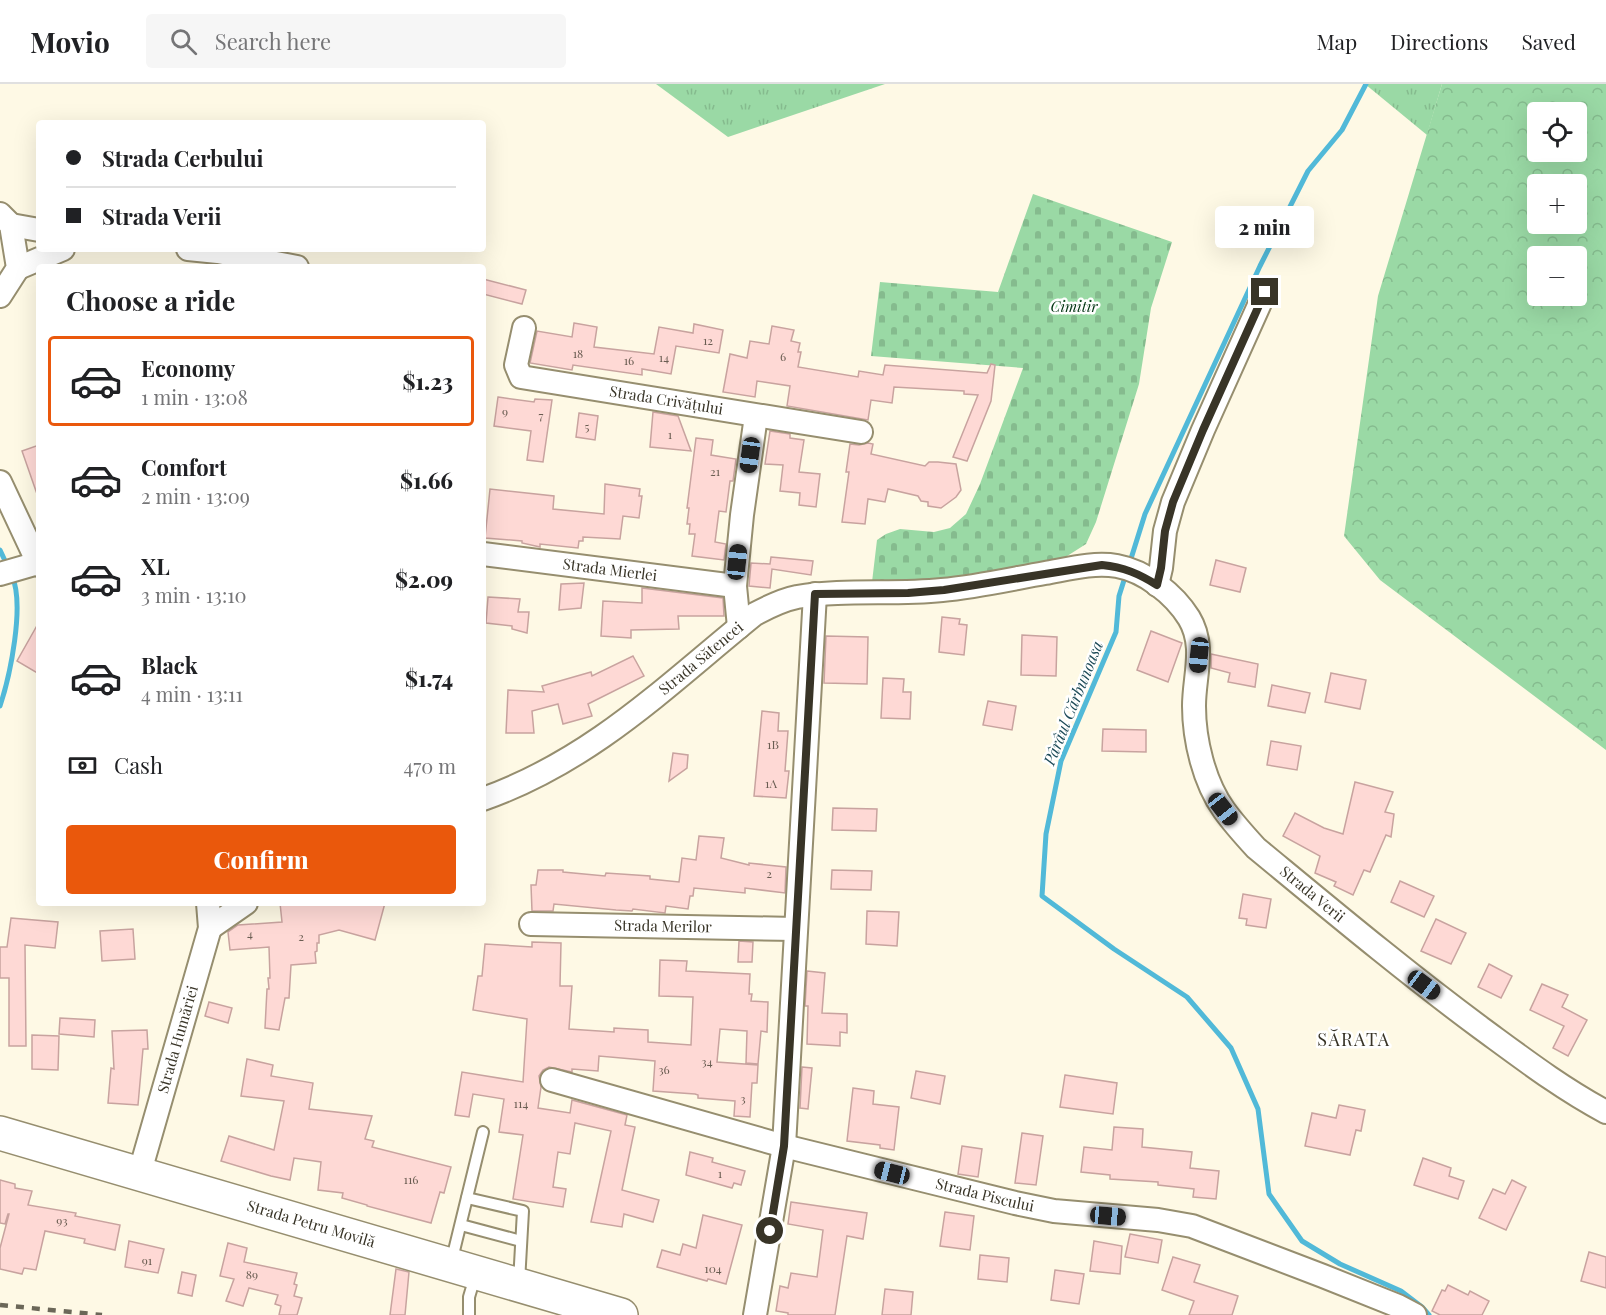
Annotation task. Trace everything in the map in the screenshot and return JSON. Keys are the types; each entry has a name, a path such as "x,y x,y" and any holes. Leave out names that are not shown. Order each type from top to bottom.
{"main road":[{"name":"Strada Petru Movilă","path":"0,1133 621,1315"}],"street":[{"path":"6,220 36,229"},
{"path":"6,220 18,268"},
{"path":"0,296 18,268 56,252"},
{"path":"218,252 281,264"},
{"path":"739,627 755,614 773,605 815,594 908,593 944,590 1089,566 1138,575 1161,568 1165,531 1173,502 1265,292"},
{"name":"Strada Crivățului","path":"524,328 516,365 521,377 861,432"},
{"name":"Strada Sătencei","path":"486,798 553,768 605,736 645,707 739,627 735,586 742,514 756,416"},
{"path":"0,482 36,560"},
{"name":"Strada Mierlei","path":"486,554 735,586"},
{"path":"0,574 36,565"},
{"name":"Strada Verii","path":"1138,575 1176,601 1198,637 1199,655 1194,705 1195,730 1202,758 1223,809 1256,848 1424,985 1547,1076 1576,1096 1606,1112"},
{"path":"755,1315 784,1146 815,594"},
{"name":"Strada Humăriei","path":"139,1175 210,928 208,906"},
{"path":"210,928 242,906"},
{"name":"Strada Merilor","path":"531,924 795,929"},
{"name":"Strada Piscului","path":"552,1080 784,1146 1015,1203 1054,1210 1192,1226 1323,1276 1405,1309 1414,1315"}],"lane":[{"path":"469,1315 460,1225 483,1131"},
{"path":"467,1197 523,1211 519,1285"},
{"path":"460,1225 521,1241"}],"green space":[{"path":"656,84 885,84 728,137"},
{"path":"1365,84 1442,84 1427,135"},
{"path":"1442,84 1606,84 1606,750 1380,580 1344,536 1378,296"},
{"name":"Cimitir","path":"1033,194 1172,242 1151,308 1139,384 1096,522 1086,544 1064,558 1015,571 952,582 872,582 877,540 900,529 934,532 950,528 966,514 980,484 1023,368 871,356 880,282 998,292"}],"building":[{"path":"486,280 526,290 522,304 486,295"},
{"path":"574,323 597,327 594,347 654,354 659,327 693,333 694,324 723,330 719,353 676,346 671,374 642,369 642,375 573,365 572,370 530,363 537,331 572,337"},
{"path":"772,326 794,330 791,341 800,343 798,352 801,352 798,367 858,377 859,371 883,375 885,365 987,373 991,364 995,365 991,401 967,461 953,457 978,395 964,394 964,391 894,387 892,403 871,400 868,420 787,406 790,386 757,381 755,397 723,392 730,354 747,358 750,341 769,344"},
{"path":"498,397 534,402 535,399 552,400 543,462 527,460 531,431 494,426"},
{"path":"653,412 678,416 691,451 650,447"},
{"path":"579,413 598,416 595,440 576,437"},
{"path":"770,431 790,434 790,438 804,440 799,472 820,474 816,507 799,505 800,493 780,491 783,465 765,464"},
{"path":"696,438 713,440 711,455 736,459 733,481 730,481 726,512 719,511 715,542 726,544 724,560 692,556 695,534 689,534 690,524 687,524 689,508 687,508"},
{"path":"850,444 873,444 871,454 925,466 929,462 956,464 961,490 956,497 941,508 928,506 928,502 921,501 918,496 888,489 885,502 868,499 865,524 842,522 849,472 846,472"},
{"path":"36,446 36,491 22,451"},
{"path":"605,484 640,489 639,496 642,496 639,518 623,516 620,539 583,537 583,541 579,541 578,548 540,544 540,547 522,543 522,541 486,538 490,489 554,496 553,509 604,514"},
{"path":"771,557 813,561 811,575 772,569 770,588 749,586 751,563 770,564"},
{"path":"1216,560 1246,568 1240,592 1210,585"},
{"path":"584,583 581,608 559,610 561,584"},
{"path":"642,588 723,598 724,616 678,616 679,629 631,630 631,638 601,636 603,601 642,603"},
{"path":"488,597 520,599 518,612 529,612 527,633 512,629 512,626 486,623"},
{"path":"942,617 960,619 959,624 967,625 964,655 939,652"},
{"path":"36,627 36,672 17,661"},
{"path":"1151,631 1182,643 1168,682 1137,670"},
{"path":"1022,635 1057,637 1056,676 1021,675"},
{"path":"826,636 868,637 867,684 824,683"},
{"path":"1211,654 1258,664 1255,687 1228,682 1230,673 1211,668"},
{"path":"633,656 644,676 588,704 592,716 563,724 558,704 532,711 534,733 506,733 508,690 544,692 542,686 591,672 592,676"},
{"path":"1331,673 1366,680 1360,709 1325,702"},
{"path":"883,678 904,679 903,692 911,692 910,719 881,718"},
{"path":"1272,685 1310,693 1305,713 1268,706"},
{"path":"988,701 1016,706 1012,730 983,725"},
{"path":"762,711 779,713 778,731 788,731 785,771 789,771 786,798 754,796"},
{"path":"1103,729 1146,730 1146,752 1102,751"},
{"path":"1271,741 1301,746 1297,770 1267,765"},
{"path":"673,753 688,755 687,768 669,781"},
{"path":"1355,782 1393,792 1385,812 1394,814 1391,837 1386,835 1370,872 1364,870 1353,895 1334,886 1336,882 1315,873 1320,856 1283,836 1295,813 1324,828 1343,834"},
{"path":"833,808 877,809 876,831 832,830"},
{"path":"699,836 724,838 721,858 749,865 749,863 786,867 785,893 745,888 745,893 694,888 688,909 666,906 665,913 554,904 553,911 532,911 531,885 536,885 538,870 563,870 563,872 605,876 606,873 650,876 650,879 679,882 682,858 696,860"},
{"path":"832,870 872,871 871,890 831,889"},
{"path":"1400,881 1434,896 1424,917 1391,902"},
{"path":"1243,894 1271,899 1266,928 1246,925 1247,919 1239,918"},
{"path":"280,906 384,906 375,940 339,930 319,935 319,943 317,943 315,952 316,963 291,965 289,998 285,998 279,1030 265,1028 268,978 270,978 269,947 230,950 228,932 238,925 282,922"},
{"path":"867,911 899,912 897,946 866,944"},
{"path":"11,918 58,922 55,948 25,945 26,1046 9,1046 9,978 0,978 0,947 7,947"},
{"path":"1436,919 1466,933 1451,964 1421,951"},
{"path":"133,929 135,959 102,961 100,931"},
{"path":"739,941 753,942 752,962 738,962"},
{"path":"532,942 561,943 560,986 572,986 569,1029 614,1032 614,1028 648,1030 648,1042 691,1045 693,997 659,996 660,960 687,961 686,971 750,974 751,1001 768,1002 767,1032 761,1031 758,1064 746,1063 747,1031 720,1029 717,1062 758,1065 757,1083 752,1083 750,1117 734,1116 735,1101 698,1098 695,1094 653,1091 655,1061 599,1056 598,1071 572,1069 572,1072 549,1067 539,1076 541,1087 538,1108 570,1113 572,1100 627,1115 625,1125 635,1127 622,1190 659,1200 653,1222 624,1214 622,1227 591,1222 611,1131 575,1123 570,1154 558,1152 553,1187 566,1189 563,1207 513,1199 523,1135 499,1132 504,1099 473,1094 469,1117 455,1115 462,1072 523,1082 527,1019 473,1010 478,976 482,976 485,944 532,947"},
{"path":"1489,964 1512,976 1501,998 1478,987"},
{"path":"807,971 825,973 822,1013 847,1014 847,1033 840,1032 840,1046 807,1044 808,1006 805,1006"},
{"path":"1542,984 1568,995 1562,1007 1587,1020 1568,1056 1553,1048 1564,1026 1530,1010"},
{"path":"209,1002 232,1008 228,1023 205,1016"},
{"path":"60,1018 95,1020 94,1037 59,1034"},
{"path":"147,1030 148,1049 143,1049 138,1105 108,1103 111,1068 114,1069 112,1031"},
{"path":"32,1035 59,1036 58,1070 32,1069"},
{"path":"247,1059 273,1065 271,1076 313,1083 309,1109 372,1116 365,1139 374,1141 372,1147 451,1167 444,1193 440,1192 431,1223 342,1198 343,1193 318,1190 321,1162 294,1158 290,1180 221,1161 229,1136 274,1150 284,1101 241,1096"},
{"path":"802,1067 812,1068 808,1109 800,1108"},
{"path":"916,1071 945,1076 940,1104 911,1098"},
{"path":"1065,1075 1117,1083 1113,1114 1060,1107"},
{"path":"853,1088 874,1091 873,1104 899,1107 894,1150 880,1148 880,1145 847,1141"},
{"path":"1339,1105 1365,1110 1361,1131 1356,1130 1350,1155 1305,1146 1312,1113 1336,1118"},
{"path":"1114,1127 1143,1129 1142,1147 1192,1152 1190,1168 1219,1171 1216,1199 1193,1197 1194,1189 1158,1185 1158,1182 1110,1179 1110,1175 1081,1172 1084,1147 1112,1150"},
{"path":"1022,1133 1043,1136 1036,1185 1015,1183"},
{"path":"962,1146 982,1149 978,1177 958,1174"},
{"path":"690,1152 713,1158 712,1162 745,1171 741,1185 734,1183 732,1188 686,1175"},
{"path":"1423,1158 1451,1168 1449,1176 1464,1181 1458,1199 1414,1185"},
{"path":"0,1180 15,1184 15,1188 32,1191 28,1205 76,1213 75,1216 120,1225 115,1250 84,1243 85,1239 45,1231 36,1270 24,1268 22,1274 0,1269 0,1248 9,1214 5,1224 0,1223"},
{"path":"1512,1180 1526,1187 1506,1230 1479,1218 1493,1189 1505,1194"},
{"path":"791,1202 867,1213 863,1239 847,1236 835,1315 788,1315 788,1313 776,1311 780,1286 788,1288 791,1273 817,1277 823,1230 788,1224"},
{"path":"945,1212 974,1216 970,1250 940,1246"},
{"path":"703,1215 742,1225 726,1284 657,1267 662,1250 680,1255 683,1244 696,1248"},
{"path":"1130,1234 1162,1240 1158,1263 1125,1257"},
{"path":"129,1241 164,1249 158,1273 125,1267"},
{"path":"1094,1241 1122,1246 1120,1274 1090,1271"},
{"path":"228,1243 247,1248 244,1262 297,1273 294,1296 302,1298 297,1315 279,1315 281,1306 275,1304 278,1295 249,1288 243,1306 226,1301 234,1279 220,1276"},
{"path":"1589,1252 1606,1257 1606,1288 1581,1281"},
{"path":"980,1255 1009,1258 1007,1282 978,1279"},
{"path":"1173,1257 1200,1265 1194,1282 1238,1296 1232,1315 1189,1315 1194,1301 1162,1290"},
{"path":"396,1269 409,1272 405,1315 390,1315"},
{"path":"1055,1270 1084,1274 1079,1304 1051,1300"},
{"path":"182,1272 196,1275 192,1296 178,1293"},
{"path":"1448,1285 1468,1295 1470,1291 1489,1301 1482,1315 1440,1315 1432,1311 1442,1290 1445,1291"},
{"path":"885,1289 913,1292 911,1315 882,1315"}],"waterway":[{"name":"Pârâul Cărbunoasa","path":"1129,565 1145,514 1260,266 1308,171 1342,130 1366,84"},
{"path":"0,550 7,565"},
{"name":"Pârâul Cărbunoasa","path":"1126,574 1119,596 1116,632 1061,761 1046,834 1042,896 1114,949 1187,997 1231,1048 1258,1109 1269,1194 1302,1241 1340,1264 1401,1291 1429,1315"},
{"path":"0,706 12,659 17,622 16,589 12,576"}],"railway":[{"path":"0,1305 102,1315"}],"district":[{"name":"SĂRATA","path":"1354,1040"}],"route":[{"path":"770,1231 784,1146 815,594 908,593 944,590 1102,565 1139,573 1157,585 1165,531 1173,502 1265,292"}]}
